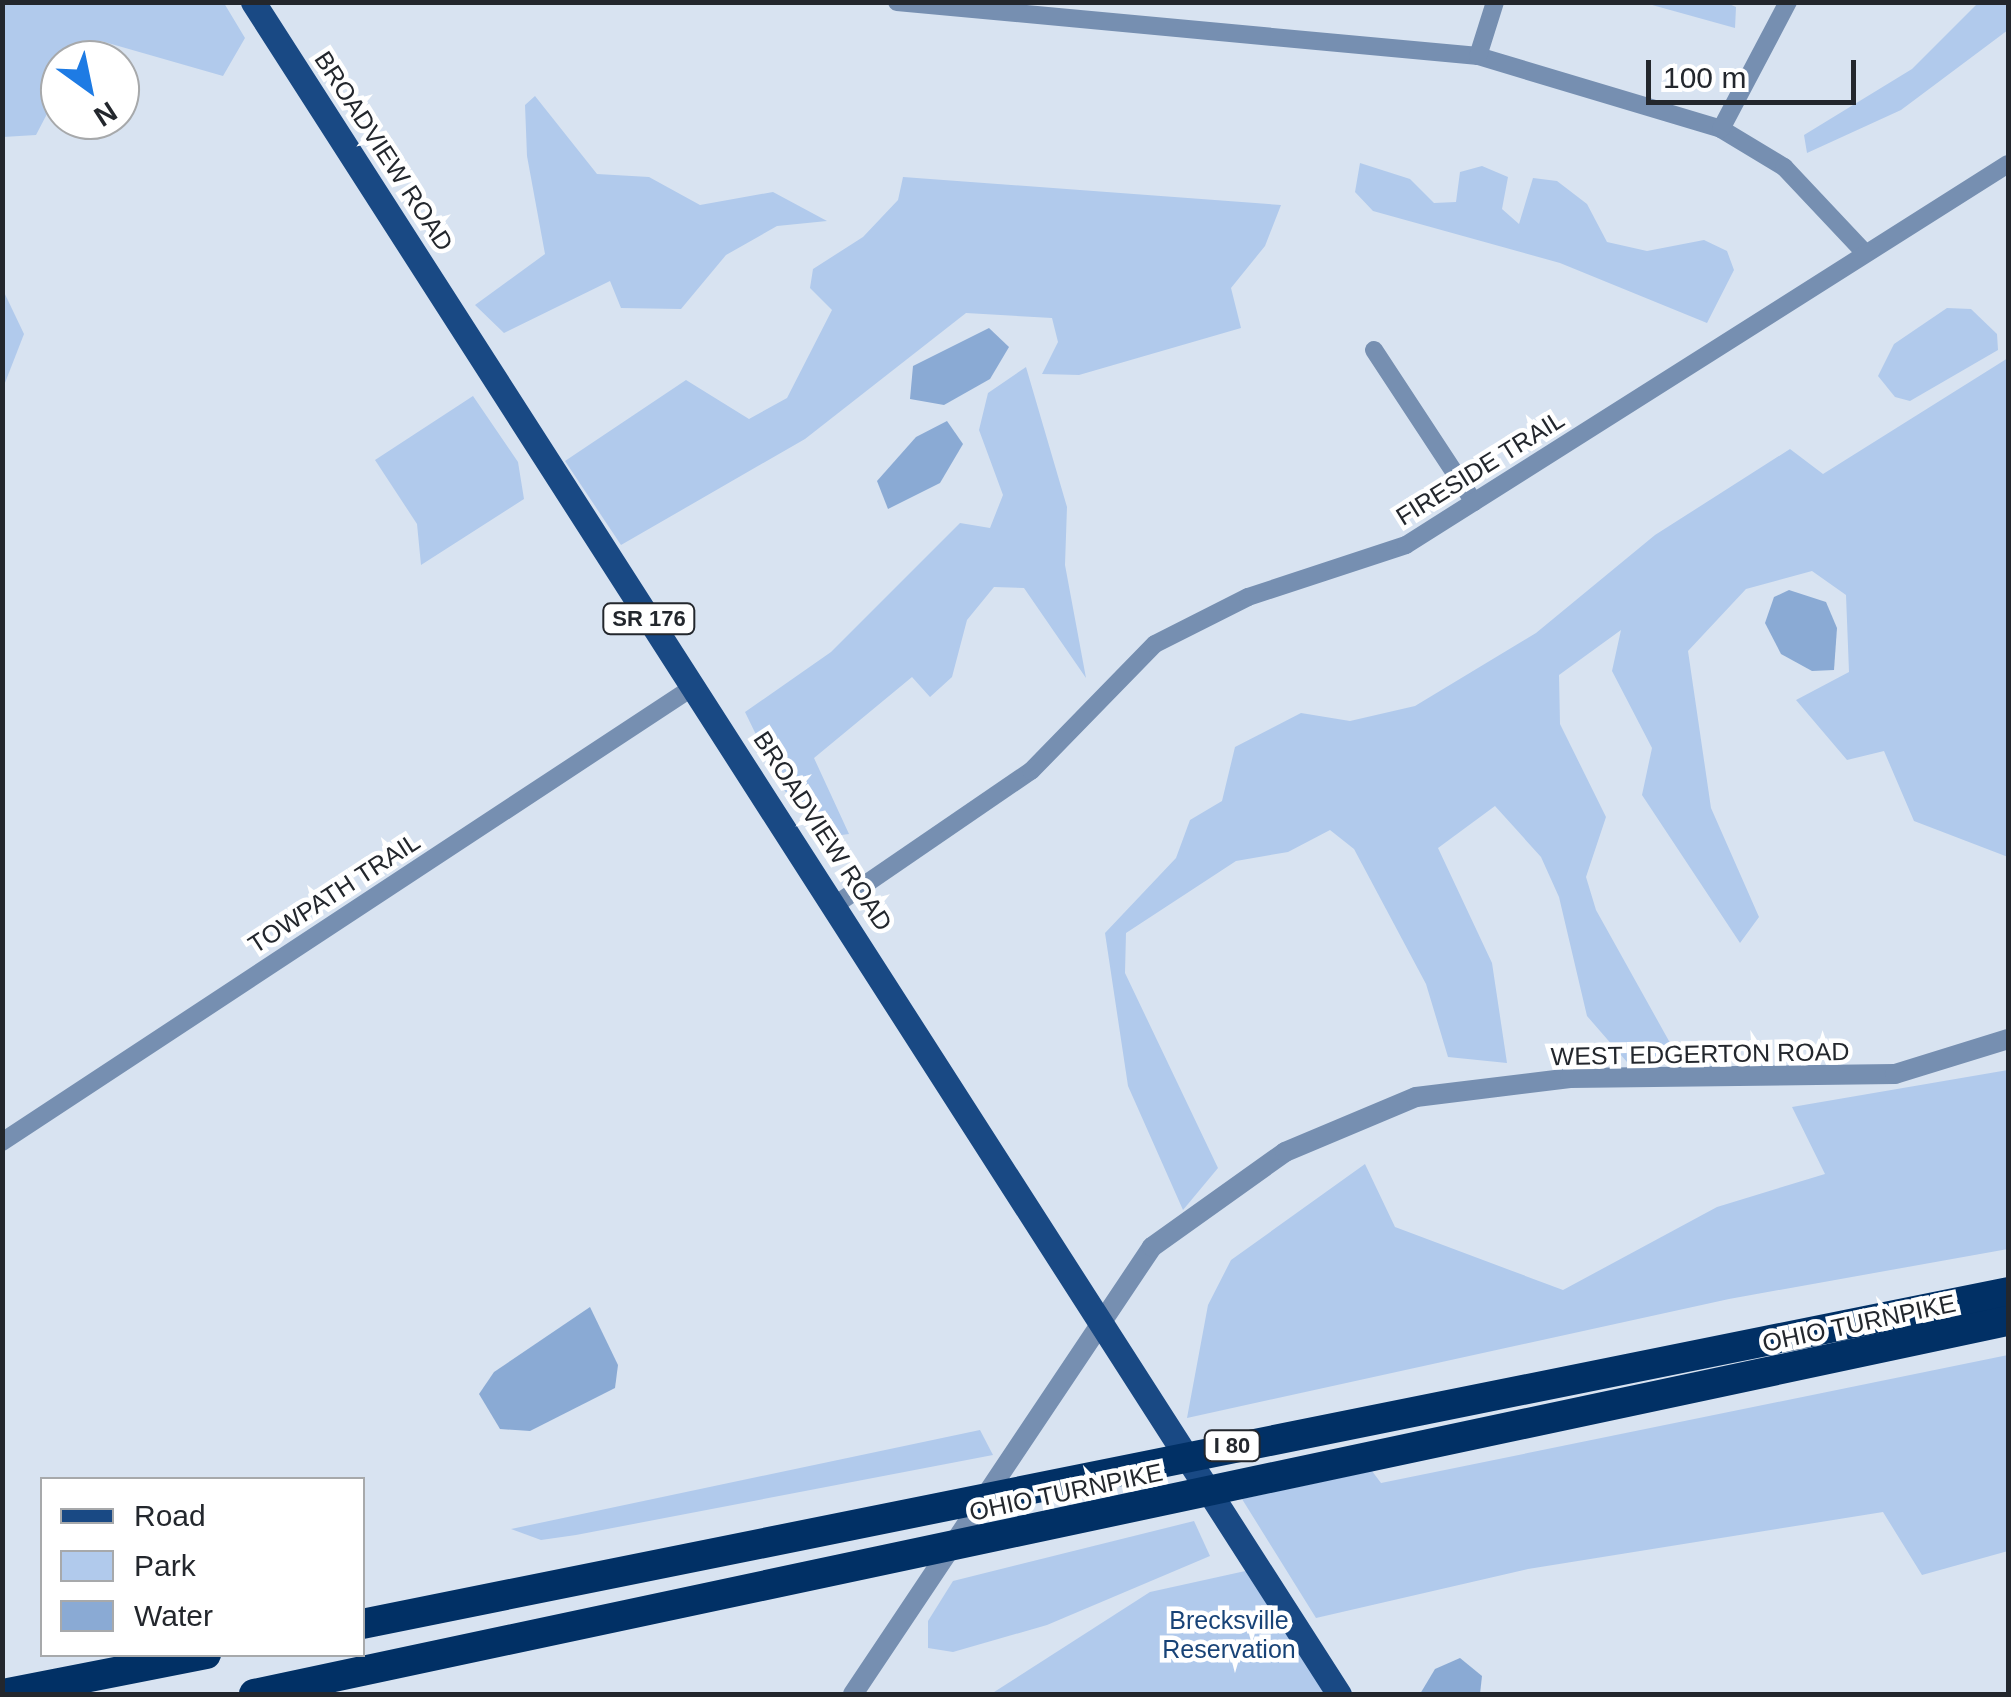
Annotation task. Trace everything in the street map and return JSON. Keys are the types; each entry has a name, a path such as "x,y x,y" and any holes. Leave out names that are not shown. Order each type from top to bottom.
{"highway":[{"name":"OHIO TURNPIKE","path":"365,1623 2008,1292"},
{"name":"OHIO TURNPIKE","path":"254,1694 2008,1321"},
{"path":"3,1694 191,1657"}],"main road":[{"name":"BROADVIEW ROAD","path":"253,2 1102,1314 1158,1412 1338,1694"}],"street":[{"path":"897,2 1478,56 1721,128 1784,167 1864,252"},
{"path":"1478,56 1495,2"},
{"path":"1721,128 1788,2"},
{"name":"FIRESIDE TRAIL","path":"835,905 1031,771 1155,644 1248,597 1406,545 2008,164"},
{"path":"1374,350 1474,502"},
{"name":"TOWPATH TRAIL","path":"2,1142 693,687"},
{"name":"WEST EDGERTON ROAD","path":"853,1694 910,1614 1022,1430 1152,1248 1199,1209 1285,1152 1416,1097 1570,1078 1895,1074 2008,1039"}],"green space":[{"path":"3,2 224,3 245,38 223,76 140,52 140,40 40,40 40,127 36,135 3,137"},
{"path":"1645,3 1727,3 1736,7 1735,28"},
{"path":"1978,3 2008,3 2008,30 1901,110 1807,153 1804,135 1912,69"},
{"path":"535,96 597,174 649,177 700,205 773,192 827,221 777,226 726,255 681,309 621,308 610,281 504,333 475,305 545,254 527,156 525,105"},
{"path":"1360,163 1410,179 1434,203 1456,202 1460,172 1482,166 1508,177 1502,209 1519,224 1533,178 1557,181 1587,204 1607,242 1647,251 1704,240 1727,251 1734,270 1707,323 1560,263 1373,211 1355,192"},
{"path":"903,177 1281,205 1265,246 1231,288 1241,328 1079,375 1042,374 1058,342 1052,318 966,313 805,439 621,545 565,461 686,380 749,419 787,398 832,310 810,288 813,269 863,237 898,200"},
{"path":"3,290 24,334 3,388"},
{"path":"1947,308 1971,309 1997,334 1998,350 1910,401 1895,397 1878,376 1894,344"},
{"path":"2008,358 2008,857 1914,821 1884,751 1847,760 1796,700 1849,672 1846,595 1812,571 1746,589 1688,651 1711,808 1759,917 1740,943 1642,795 1652,748 1612,671 1621,630 1559,675 1560,724 1606,817 1586,877 1596,910 1679,1059 1627,1062 1587,1016 1559,897 1541,857 1495,806 1438,848 1492,963 1507,1063 1448,1057 1426,984 1354,849 1330,830 1288,852 1236,861 1126,933 1125,973 1218,1168 1183,1210 1128,1086 1105,933 1176,858 1190,820 1222,801 1235,747 1301,713 1350,721 1415,706 1536,633 1655,535 1790,449 1823,474"},
{"path":"1026,367 1067,507 1065,565 1086,678 1024,588 994,587 967,620 952,677 930,697 912,677 814,758 849,834 827,837 782,788 745,712 831,652 960,523 990,528 1003,495 979,430 988,393"},
{"path":"473,396 518,462 524,499 421,565 417,524 375,460"},
{"path":"2008,1070 2008,1249 1729,1299 1187,1418 1208,1305 1231,1260 1365,1164 1395,1227 1563,1290 1717,1207 1825,1174 1792,1107"},
{"path":"2008,1355 2008,1551 1922,1575 1883,1512 1528,1569 1316,1618 1242,1499 1372,1471 1381,1483"},
{"path":"980,1430 993,1455 576,1535 541,1540 511,1529"},
{"path":"1194,1521 1210,1556 1047,1625 953,1652 928,1648 928,1621 953,1581"},
{"name":"Brecksville Reservation","path":"1259,1568 1340,1694 991,1694 1150,1592"}],"water":[{"path":"989,328 1009,347 990,379 944,405 910,399 913,366"},
{"path":"947,421 963,444 940,483 888,509 877,481 916,437"},
{"path":"1789,590 1826,602 1837,628 1834,670 1812,671 1781,654 1765,623 1774,597"},
{"path":"590,1307 618,1365 615,1388 530,1431 500,1429 479,1394 494,1372"},
{"path":"1460,1658 1482,1676 1480,1694 1420,1694 1435,1669"}]}
